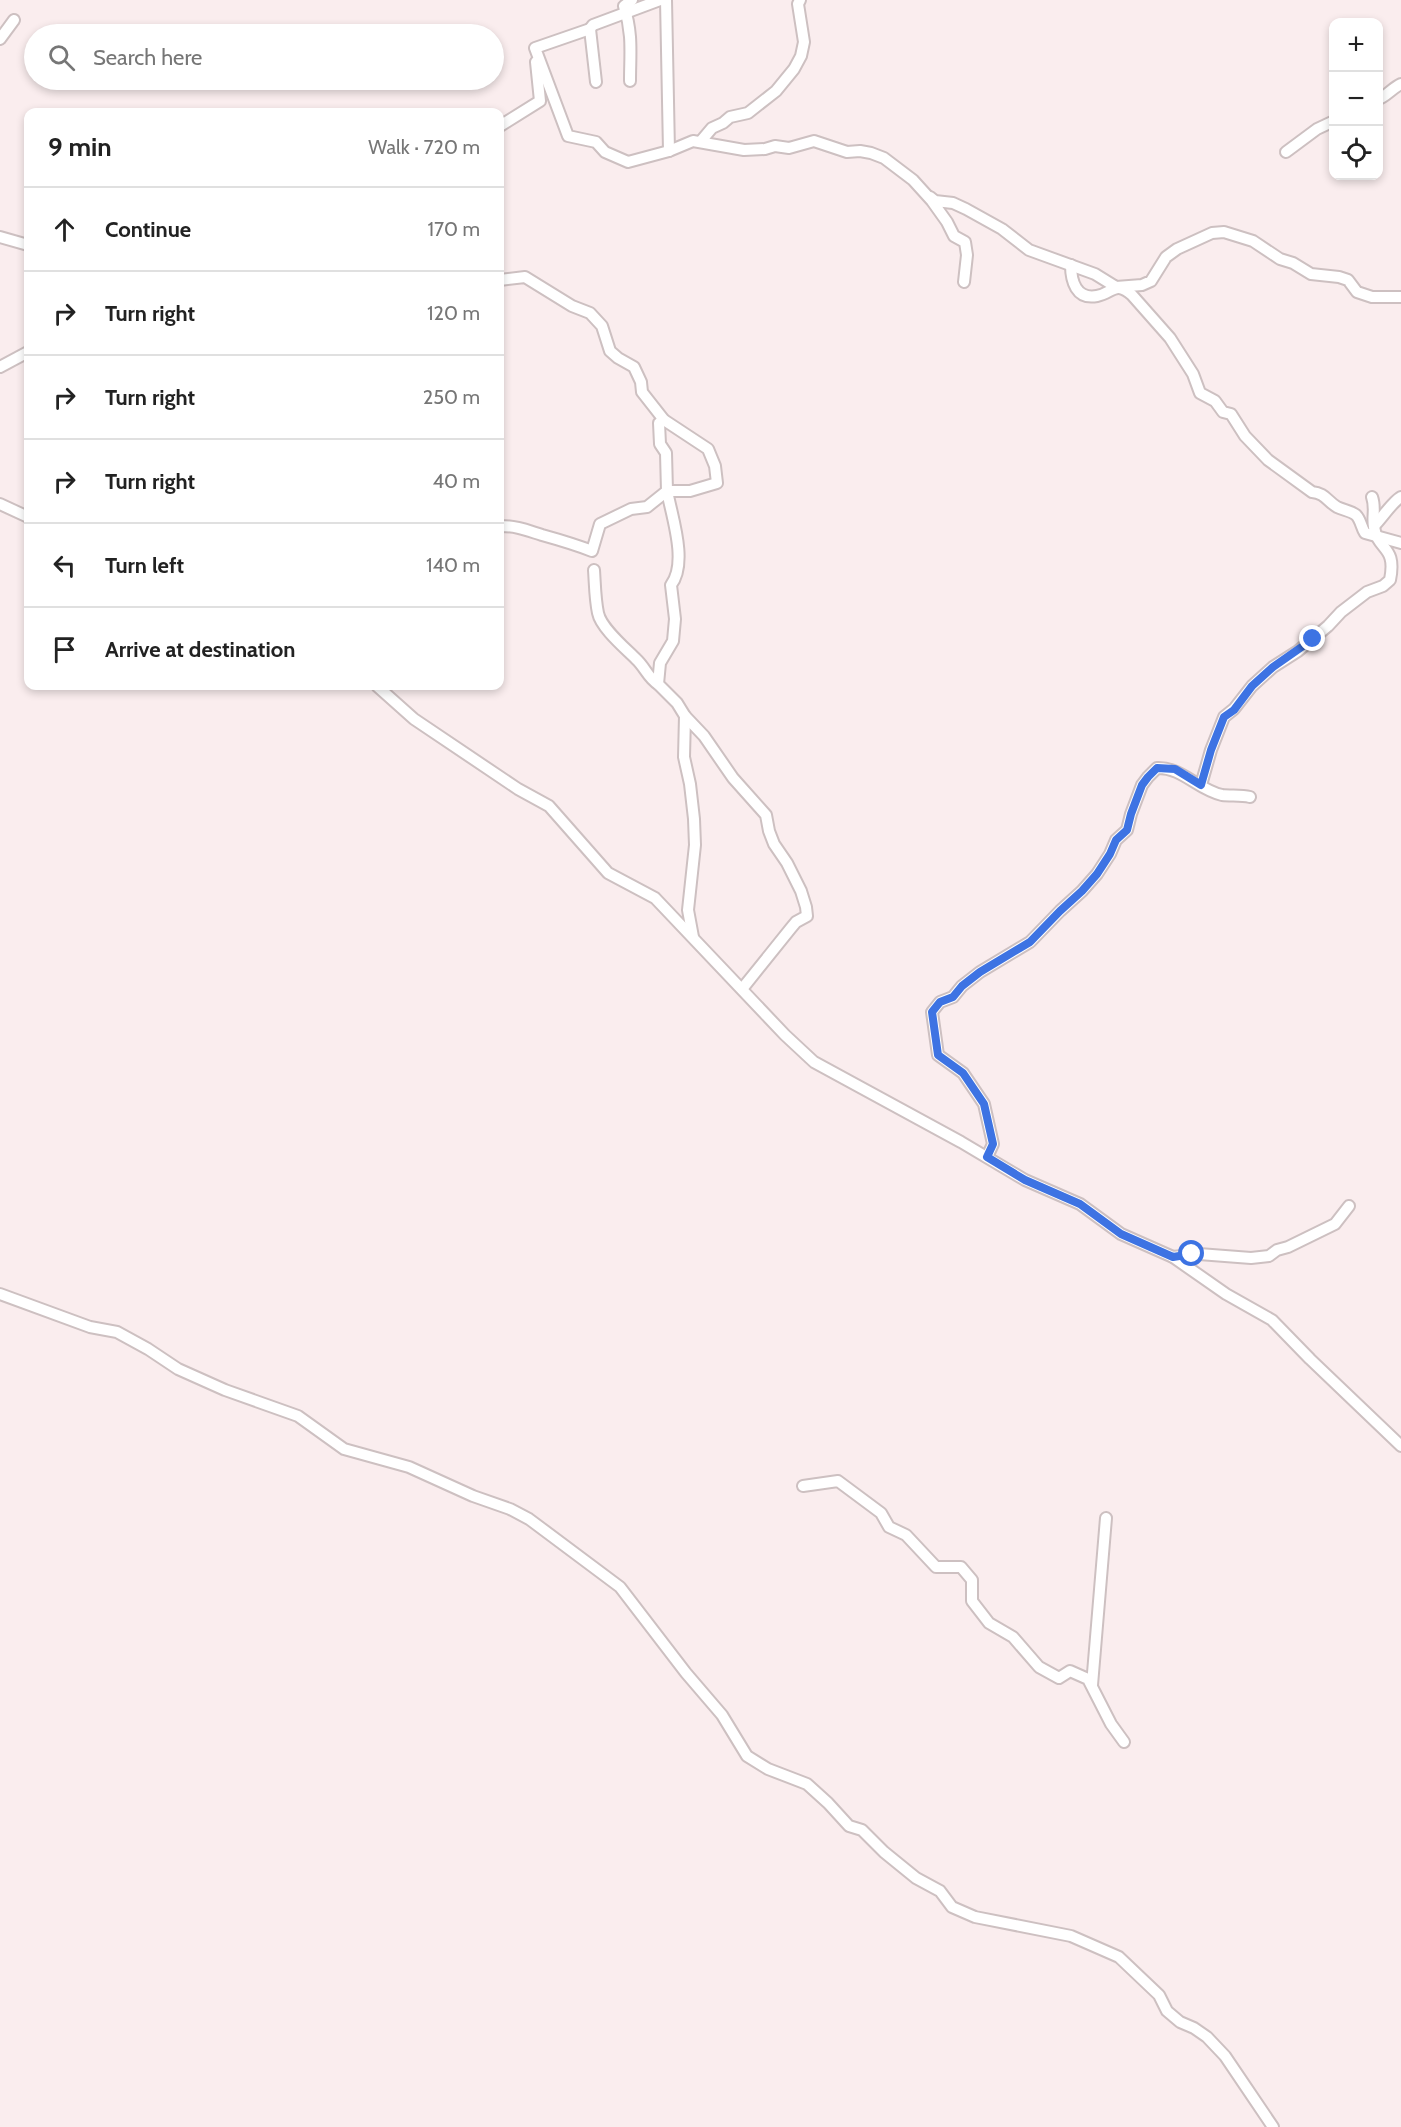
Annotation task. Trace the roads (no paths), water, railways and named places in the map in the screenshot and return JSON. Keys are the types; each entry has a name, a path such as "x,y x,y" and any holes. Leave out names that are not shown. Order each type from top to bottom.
{"street":[{"path":"630,81 632,43 624,6 632,0"},
{"path":"535,48 590,29 593,25 660,0"},
{"path":"666,0 669,151"},
{"path":"701,141 712,128 730,117 748,113 776,91 794,69 801,56 804,42 798,4 800,0"},
{"path":"0,39 14,20"},
{"path":"590,29 596,82"},
{"path":"535,48 568,136 596,142 605,152 628,162 669,151 693,141 744,150 765,150 775,146 789,148 814,141 847,152 860,151 884,158 913,180 947,222 954,236 965,242 967,255 964,282"},
{"path":"535,48 540,101"},
{"path":"1383,97 1391,88 1401,84"},
{"path":"504,124 540,101 548,98 555,101"},
{"path":"1286,152 1317,129 1329,123"},
{"path":"924,194 935,201 966,209 1011,234 1020,245 1029,250 1103,278 1116,287 1128,291 1170,338 1193,374 1200,393 1215,401 1223,412 1231,414 1261,453 1312,492 1326,497 1334,506 1354,513 1365,533 1375,531 1401,543"},
{"path":"1071,265 1072,283 1075,288 1085,295 1097,296 1116,287 1151,282 1166,257 1177,249 1212,233 1224,232 1252,241 1280,260 1293,263 1311,274 1348,280 1357,292 1364,295 1401,297"},
{"path":"0,237 24,244"},
{"path":"504,280 525,277 572,306 590,313 602,326 610,351 634,367 641,382 642,392 664,420 708,449 715,466 717,483 690,490 667,491 647,507 631,508 600,524 592,551 565,540 514,526 504,526"},
{"path":"0,367 24,354"},
{"path":"658,684 660,663 673,641 675,619 671,585 676,578 679,559 667,491 666,453 660,444 659,423 664,420"},
{"path":"1201,785 1224,717 1234,710 1252,686 1273,667 1298,651 1367,592 1383,586 1390,580 1393,565 1390,555 1375,531 1375,505 1372,497"},
{"path":"1375,531 1394,502 1401,497"},
{"path":"0,504 24,515"},
{"path":"594,570 598,613 605,627 637,660 652,680 677,703 685,716 704,736 733,778 766,815 774,844 787,863 801,891 807,916 790,928 742,989"},
{"path":"381,690 414,719 518,789 549,806 608,873 655,898 785,1035 814,1062 1025,1180 1080,1204 1121,1234 1173,1257 1226,1294 1272,1320 1401,1446"},
{"path":"685,716 684,757 690,784 695,846 688,910 693,938"},
{"path":"987,1157 993,1144 984,1104 963,1073 938,1055 933,1010 940,1002 953,997 962,986 980,972 1030,942 1082,891 1097,874 1116,840 1127,830 1142,785 1157,768 1175,769 1221,795 1250,797"},
{"path":"1173,1257 1199,1254 1251,1258 1269,1256 1277,1250 1288,1248 1335,1224 1349,1206"},
{"path":"0,1294 90,1327 117,1332 148,1348 178,1369 225,1390 298,1416 344,1449 409,1467 529,1519 620,1587 686,1674 722,1715 747,1756 768,1769 807,1784 849,1826 862,1830 884,1852 916,1878 940,1891 952,1906 975,1917 1071,1936 1119,1957 1159,1995 1167,2011 1213,2043 1242,2079 1273,2127"},
{"path":"803,1486 838,1481 881,1513 889,1527 906,1535 936,1567 960,1567 972,1580 972,1601 989,1623 1013,1637 1038,1666 1059,1678 1070,1671 1089,1679 1111,1724 1124,1742"},
{"path":"1092,1686 1106,1518"}]}
